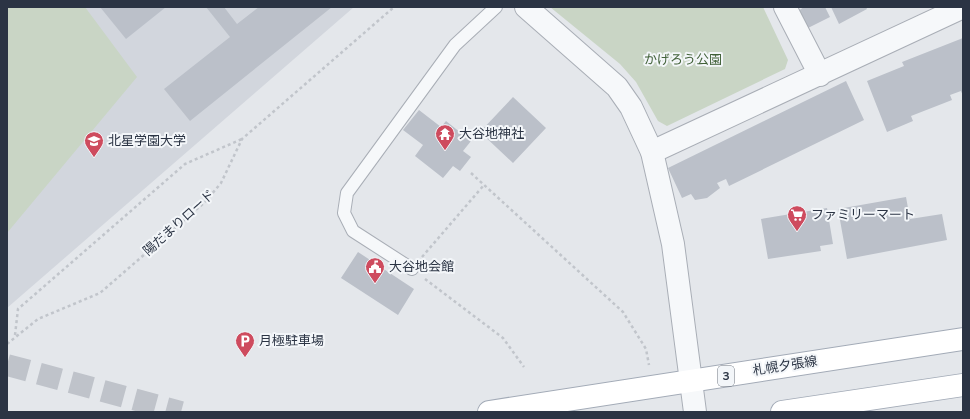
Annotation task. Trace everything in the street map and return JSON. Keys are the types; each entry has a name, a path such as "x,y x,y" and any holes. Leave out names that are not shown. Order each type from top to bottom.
{"main road":[{"name":"札幌夕張線","path":"489,412 692,382 963,339"},
{"path":"782,412 963,385"}],"street":[{"path":"526,7 617,87 631,107 652,152 673,244 695,412"},
{"path":"785,7 820,75"},
{"path":"652,152 820,75 963,7"}],"lane":[{"path":"412,269 353,231 344,213 347,193 455,45 496,7"}],"path":[{"name":"陽だまりロード","path":"7,344 15,335 38,319 100,293 205,202 221,183 242,139 394,7"},
{"path":"15,335 18,309 184,164 242,139"},
{"path":"471,173 623,312 646,349 652,387"},
{"path":"484,185 412,269 503,338 524,367"}],"shaded area":[{"name":"北星学園大学","path":"7,7 354,7 7,308"}],"green space":[{"path":"7,7 85,7 137,77 7,233"},
{"name":"かげろう公園","path":"550,7 763,7 788,60 785,69 667,126 658,121 636,82 620,64"}],"building":[{"path":"100,7 166,7 126,39"},
{"path":"206,7 224,7 237,24 259,7 332,7 190,121 164,89 230,37"},
{"path":"804,7 825,7 830,17 804,30 798,11"},
{"path":"831,7 866,7 867,9 839,24"},
{"path":"963,38 963,96 961,91 950,95 952,100 911,116 913,121 887,132 867,81 904,66 902,62"},
{"path":"846,81 864,120 729,186 726,179 717,183 720,188 707,198 695,200 691,194 682,198 668,168"},
{"path":"513,97 546,128 513,163 480,132"},
{"path":"419,110 441,127 446,121 471,141 463,151 471,157 460,171 453,166 443,178 415,156 423,145 403,130"},
{"path":"906,197 910,219 942,214 947,240 847,259 838,209"},
{"name":"ファミリーマート","path":"827,208 833,244 820,246 821,251 768,259 761,219"},
{"path":"358,252 414,289 398,315 341,278"}],"tunnel":[{"path":"7,365 181,412"}],"place":[{"name":"大谷地神社","path":"445,151"},
{"name":"北星学園大学","path":"94,158"},
{"name":"ファミリーマート","path":"797,232"},
{"name":"大谷地会館","path":"375,284"},
{"name":"月極駐車場","path":"245,358"}]}
